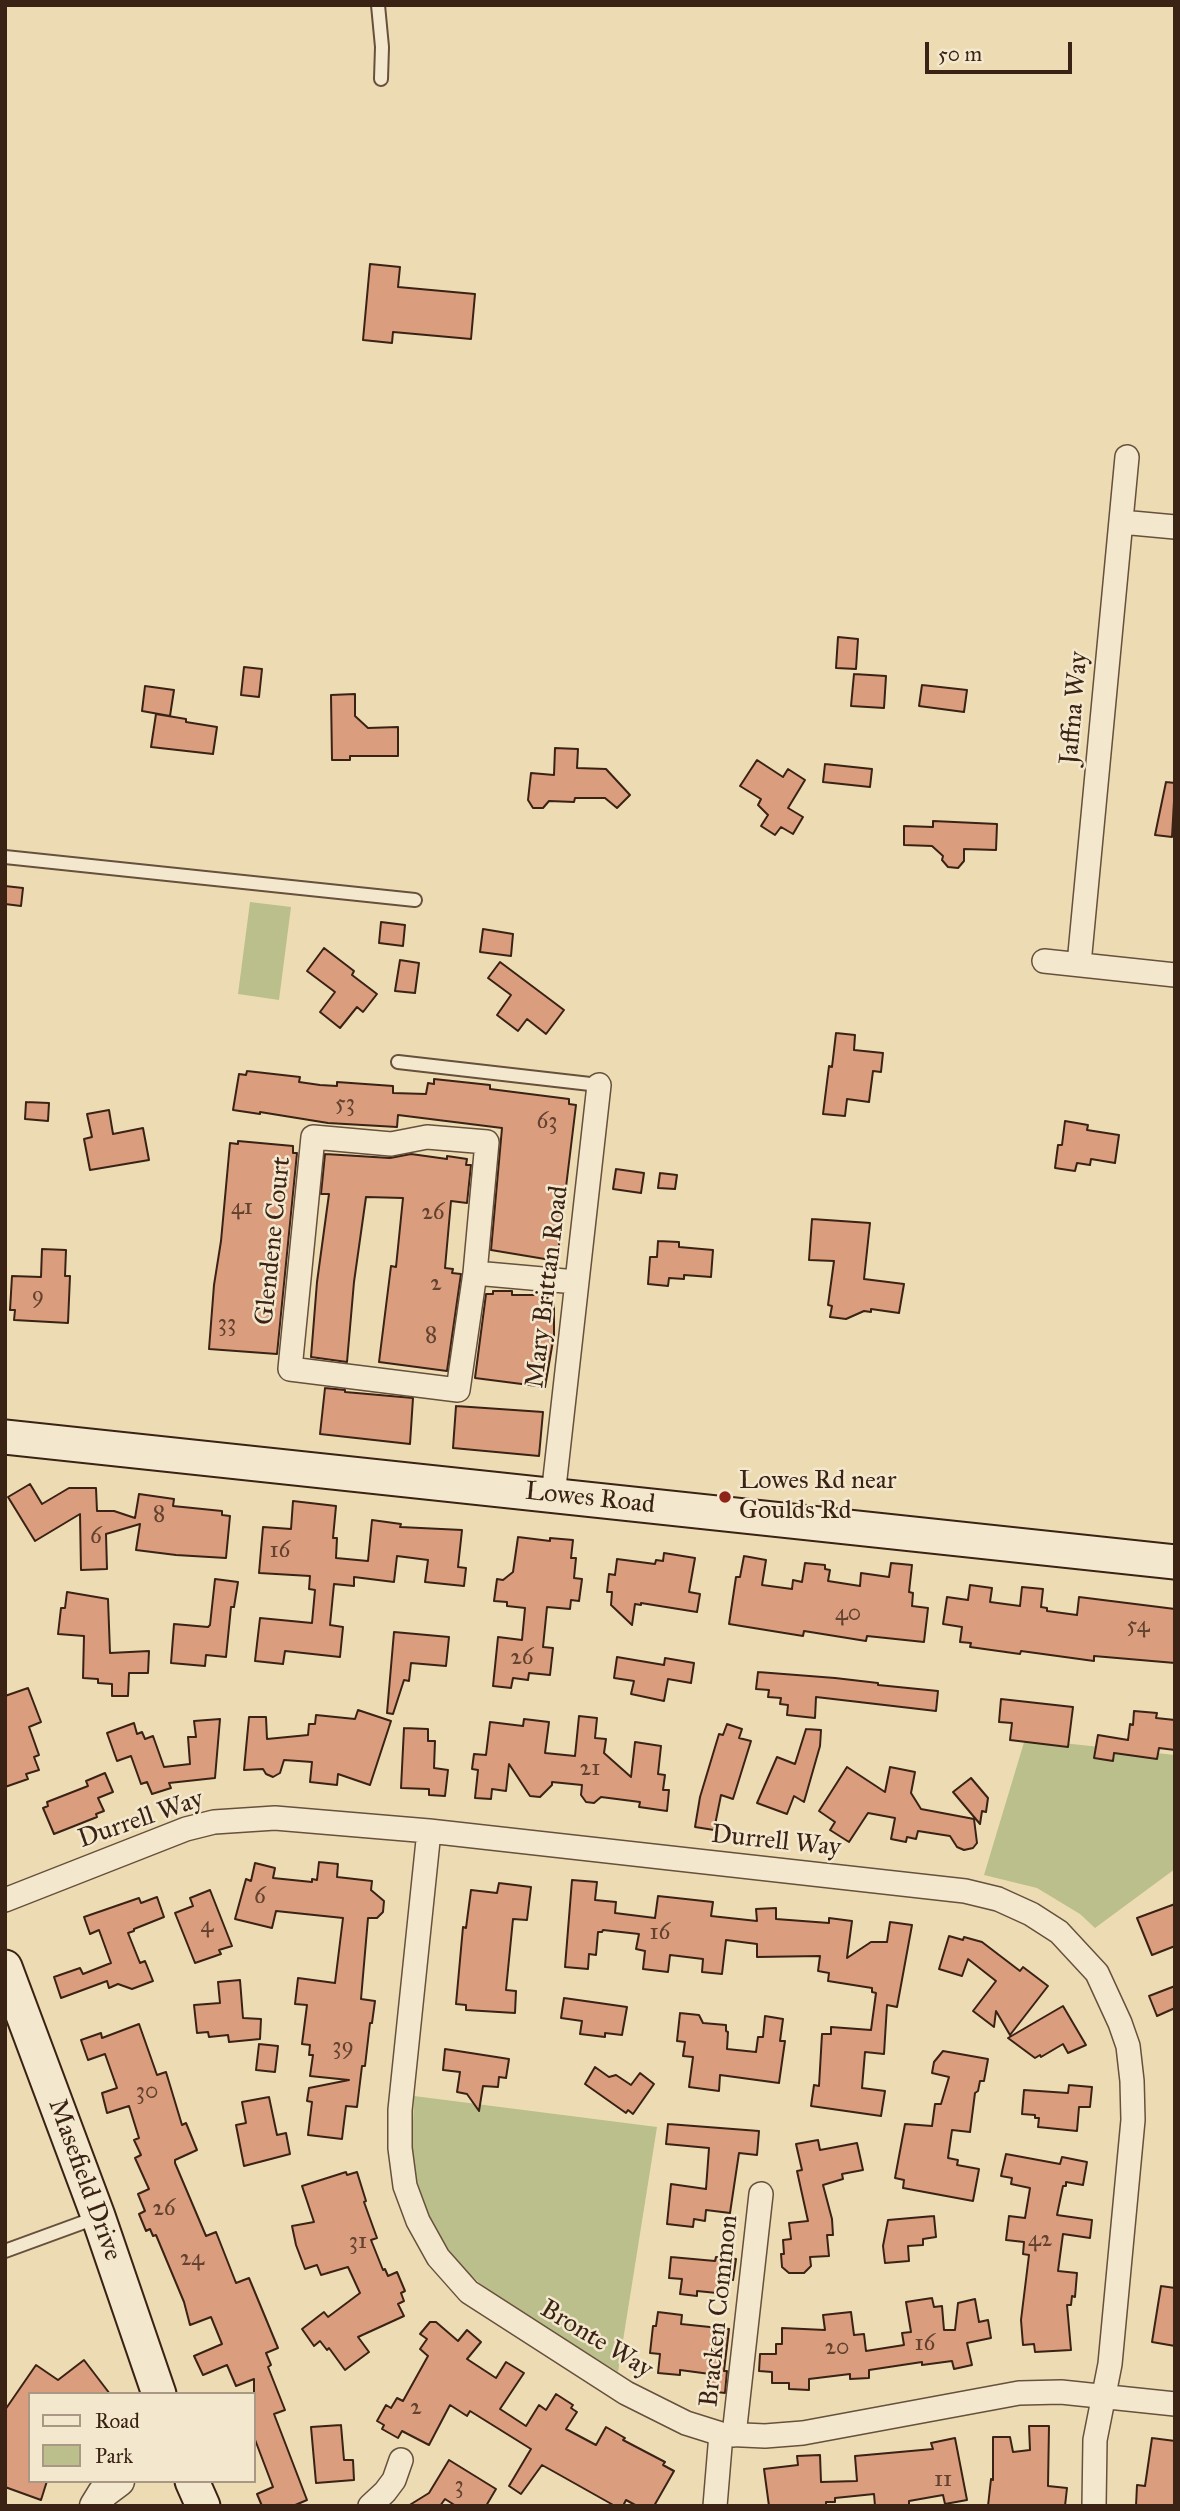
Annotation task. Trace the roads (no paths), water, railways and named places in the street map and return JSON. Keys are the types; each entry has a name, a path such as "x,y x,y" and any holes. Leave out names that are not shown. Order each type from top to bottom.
{"main road":[{"name":"Lowes Road","path":"5,1437 1175,1562"},
{"name":"Masefield Drive","path":"5,1967 98,2217 158,2392"},
{"path":"193,2483 203,2506"}],"street":[{"name":"Jaffna Way","path":"1079,964 1127,457"},
{"path":"1121,522 1175,527"},
{"path":"1044,961 1175,975"},
{"name":"Mary Brittan Road","path":"553,1496 599,1086"},
{"name":"Glendene Court","path":"313,1137 391,1144 427,1137 487,1142 475,1273 458,1390 289,1369 313,1137"},
{"path":"475,1273 576,1282"},
{"name":"Durrell Way","path":"5,1900 186,1829 214,1822 288,1818 965,1891 998,1899 1031,1914 1059,1932 1097,1973 1111,1999 1128,2046 1132,2081 1133,2120 1110,2364 1095,2440 1094,2506"},
{"name":"Bronte Way","path":"429,1832 400,2110 400,2148 405,2186 418,2221 438,2257 470,2292 523,2329 626,2393 686,2423 728,2435 803,2433 1019,2393 1061,2392 1175,2404"},
{"name":"Bracken Common","path":"715,2506 728,2435 761,2193"},
{"path":"370,2506 394,2480 401,2460"},
{"path":"77,2506 87,2483"},
{"path":"95,2506 103,2493 116,2483"}],"lane":[{"path":"379,5 382,47 380,79"},
{"path":"5,857 415,900"},
{"path":"398,1062 599,1086"},
{"path":"5,2251 98,2217"}],"place":[{"name":"Lowes Rd near Goulds Rd","path":"725,1497"}]}
